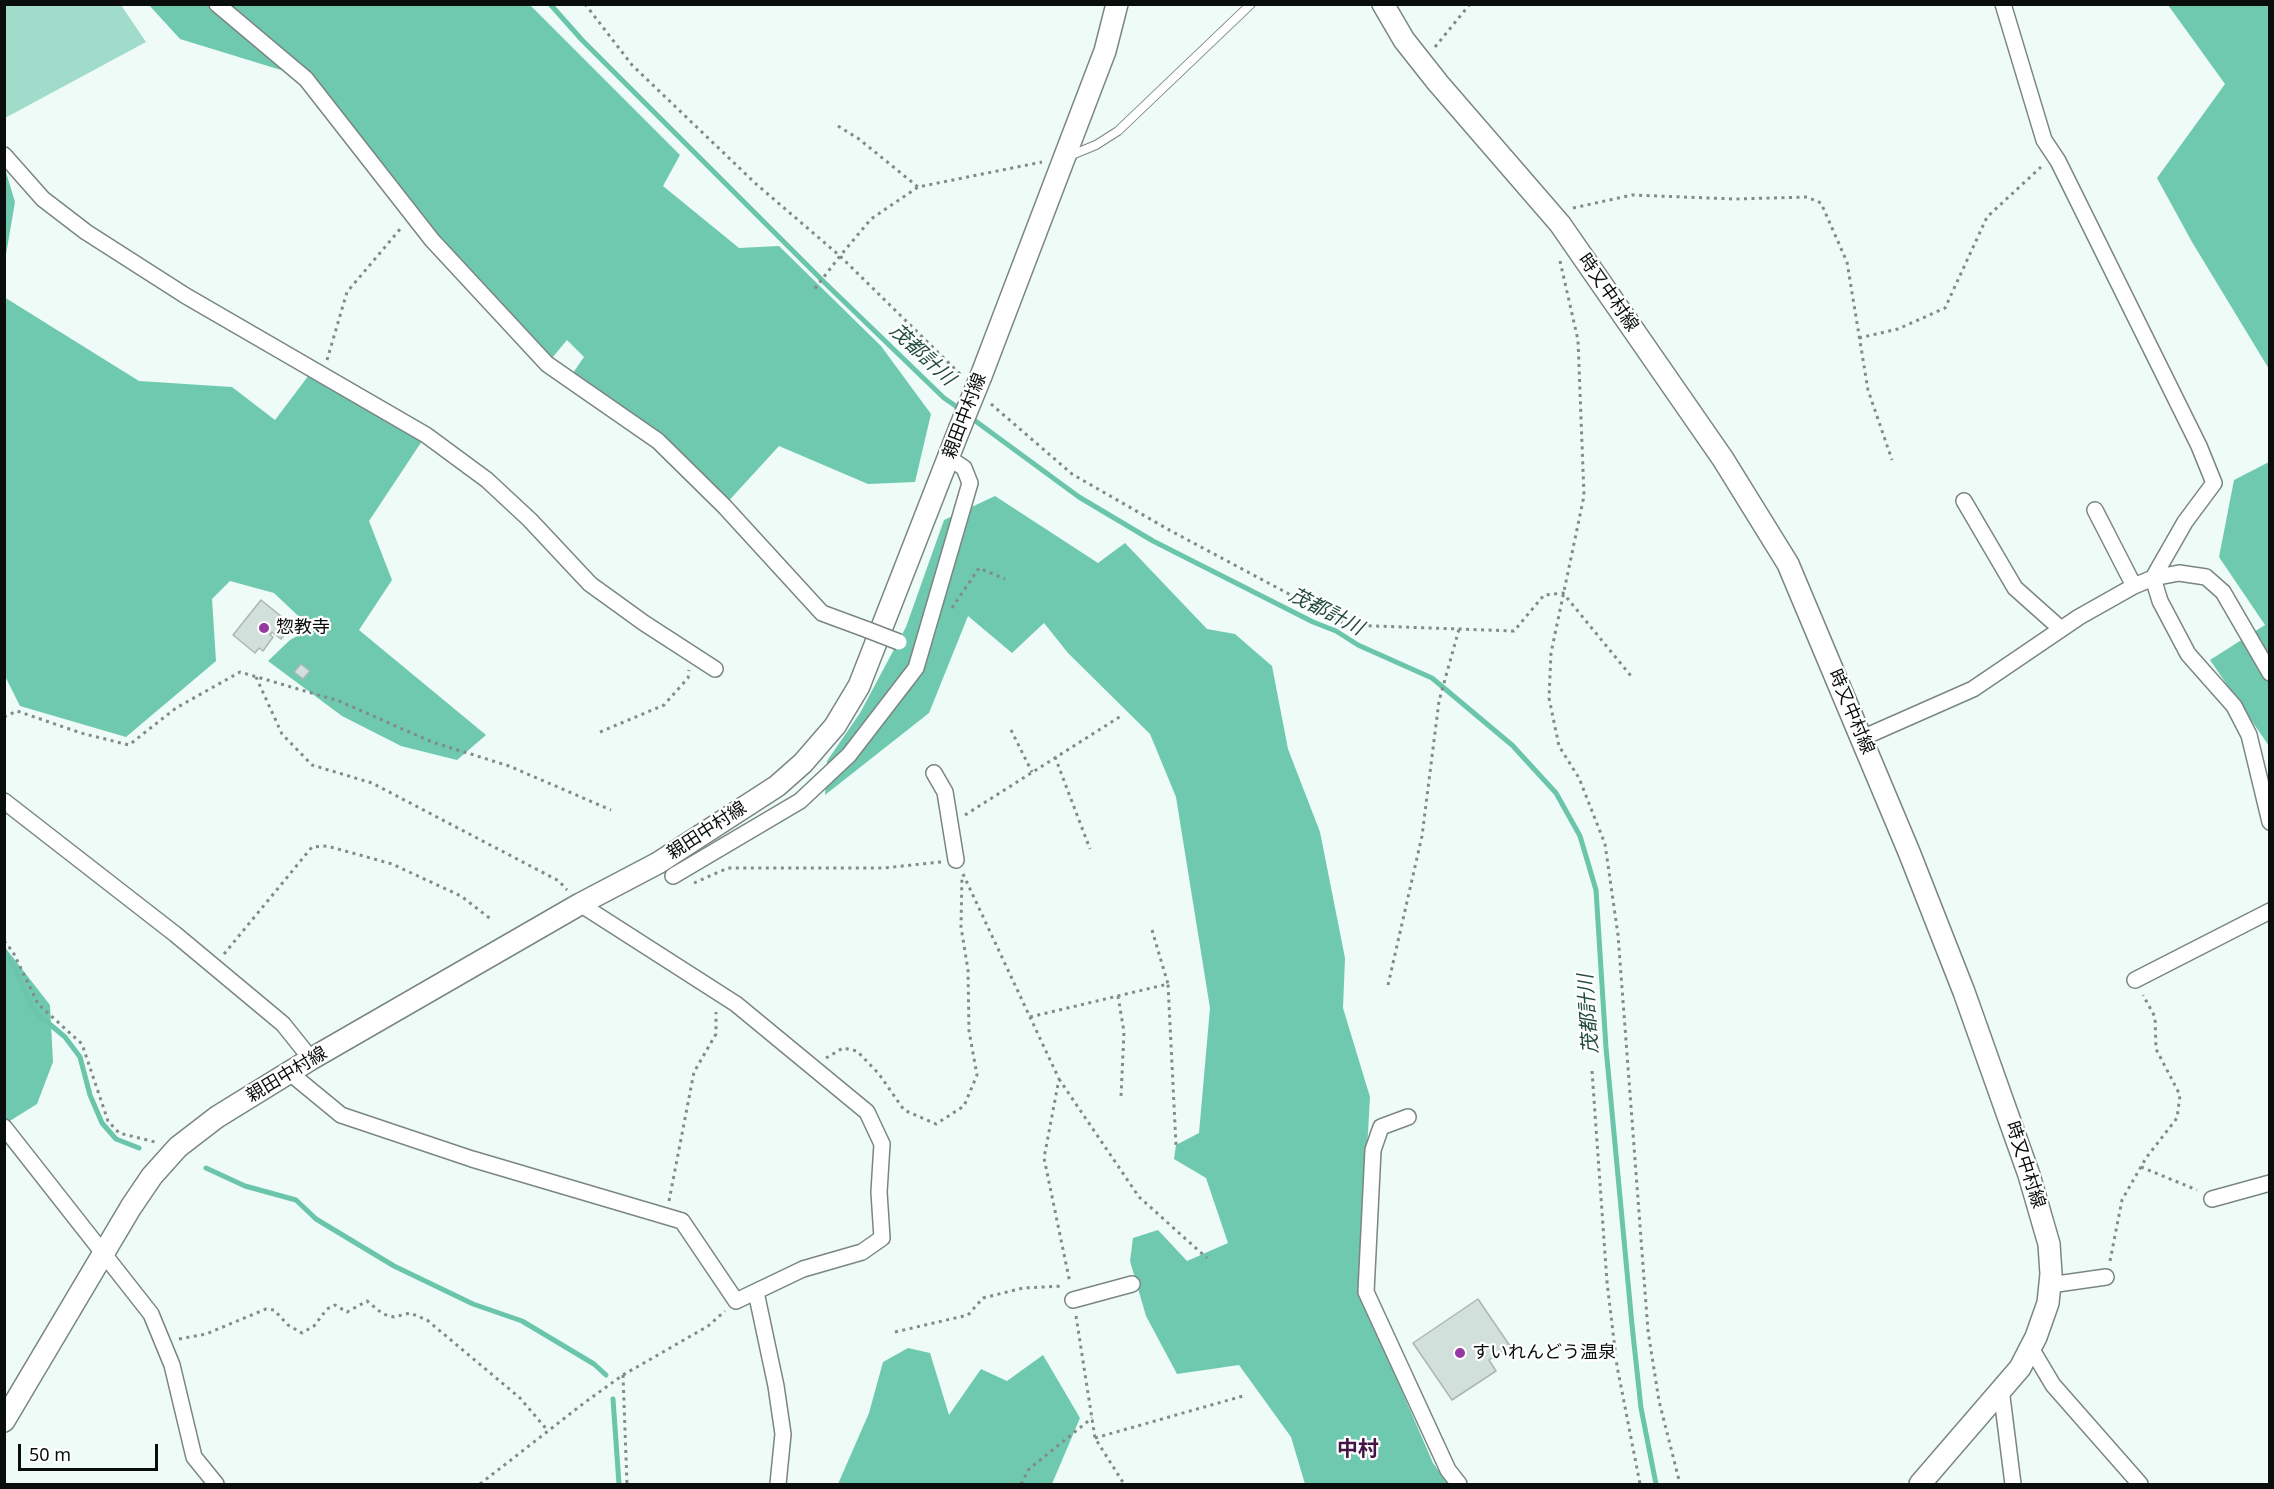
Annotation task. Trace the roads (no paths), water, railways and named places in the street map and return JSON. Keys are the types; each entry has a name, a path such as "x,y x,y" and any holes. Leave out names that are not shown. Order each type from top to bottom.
{"main road":[{"name":"親田中村線","path":"4,1421 152,1176 178,1147 217,1117 311,1059 580,904 658,862 777,786 803,763 835,726 859,686 949,458 975,379 1065,158 1105,51 1116,4"},
{"name":"時又中村線","path":"1383,4 1404,40 1422,63 1555,219 1723,459 1788,564 1862,738 1964,992 2029,1175 2049,1244 2050,1285 2048,1303 2031,1348 2020,1368 1920,1485"}],"street":[{"path":"217,4 306,79 432,240 547,364 658,441 724,506 822,613 922,651"},
{"path":"2003,4 2044,140 2054,155 2199,446 2214,483 2185,522 2153,578 2160,601 2188,654 2234,706 2249,735 2270,822"},
{"path":"4,155 43,199 86,232 186,296 322,377 426,435 487,480 530,520 590,584 715,669"},
{"path":"673,876 800,801 849,755 916,668 970,483 964,468 949,458"},
{"path":"1964,501 2015,588 2061,629"},
{"path":"2095,510 2133,586"},
{"path":"1862,738 1973,689 2061,629 2133,586 2153,578 2179,573 2206,577 2223,592 2270,673"},
{"path":"934,773 945,792 959,866"},
{"path":"4,801 283,1024 311,1059"},
{"path":"290,1073 341,1115 472,1158 682,1221 736,1301 803,1269 862,1252 882,1238 879,1192 882,1144 867,1112 736,1004 580,904"},
{"path":"2135,980 2270,911"},
{"path":"1408,1117 1382,1126 1373,1150 1366,1292 1448,1470 1459,1485"},
{"path":"4,1127 152,1314 172,1365 194,1458 216,1485"},
{"path":"2212,1199 2270,1183"},
{"path":"2050,1285 2106,1277"},
{"path":"1072,1293 1132,1284"},
{"path":"756,1292 776,1386 783,1434 778,1485"},
{"path":"2031,1348 2053,1385 2140,1485"},
{"path":"2001,1389 2013,1485"}],"lane":[{"path":"1065,158 1096,145 1118,131 1251,4"}],"waterway":[{"name":"茂都計川","path":"550,4 582,40 826,284 944,398 963,411"},
{"name":"茂都計川","path":"970,417 1079,497 1153,541 1313,622 1336,631 1358,645 1432,678 1512,745 1556,793 1580,836 1596,890 1606,1048 1632,1325 1641,1408 1656,1484"},
{"path":"4,953 14,967 34,1011 65,1037 80,1057 90,1095 102,1123 116,1139 139,1148"},
{"path":"206,1168 245,1186 296,1200 316,1219 394,1266 473,1304 522,1321 594,1364 606,1375"},
{"path":"613,1399 619,1484"}],"place":[{"name":"惣教寺","path":"264,628"},
{"name":"すいれんどう温泉","path":"1460,1353"}],"district":[{"name":"中村","path":"1358,1450"}]}
